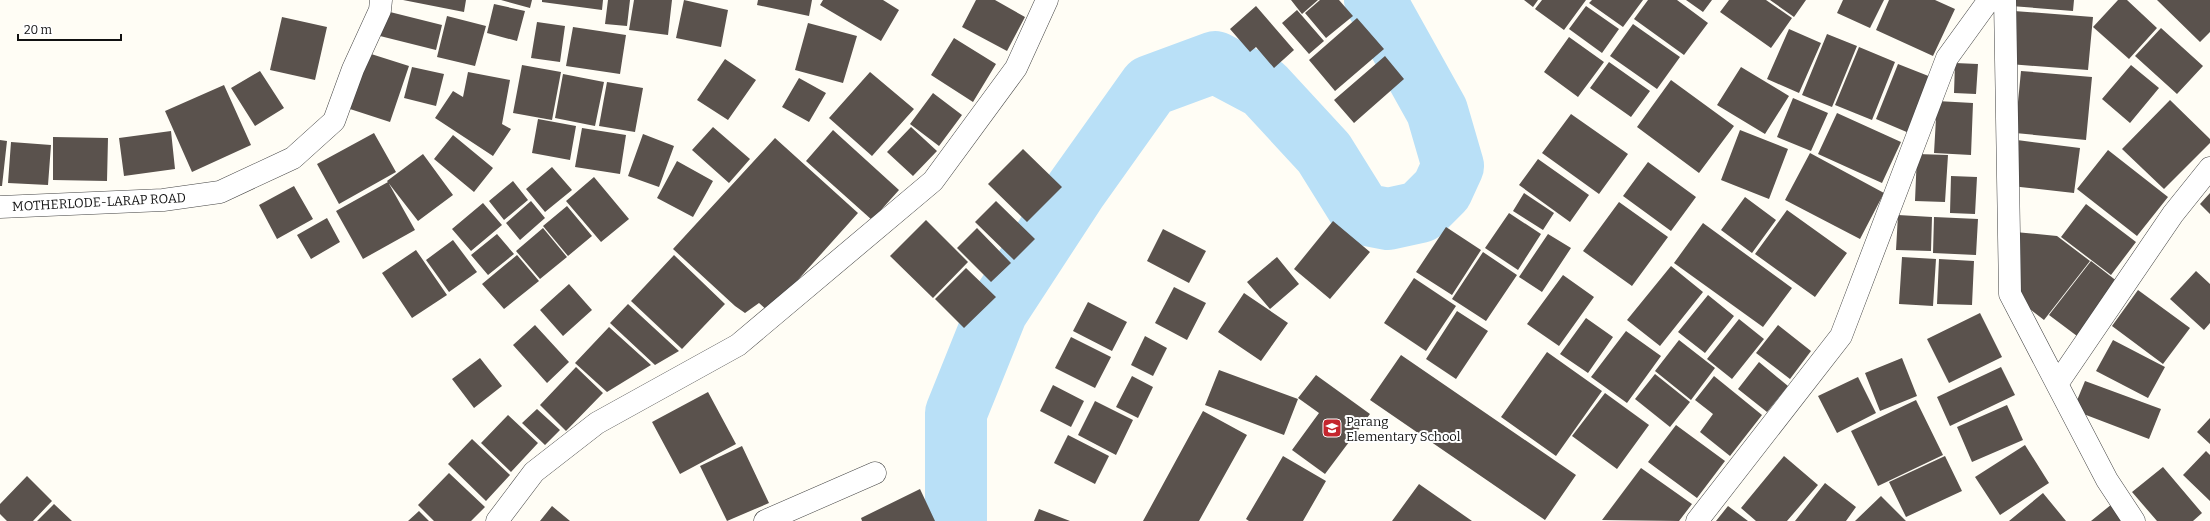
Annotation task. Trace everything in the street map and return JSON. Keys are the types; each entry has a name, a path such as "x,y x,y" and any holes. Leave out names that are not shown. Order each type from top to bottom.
{"street":[{"name":"MOTHERLODE-LARAP ROAD","path":"0,207 162,200 220,192 293,158 334,121 353,69 380,10 381,0"},
{"path":"497,521 534,472 597,423 738,345 933,181 1016,68 1047,0"},
{"path":"1697,521 1841,336 1947,58 1989,0"},
{"path":"2005,0 2010,294 2107,480 2134,521"},
{"path":"2057,384 2173,214 2210,168"},
{"path":"765,521 875,473"}],"building":[{"path":"403,0 466,0 464,12"},
{"path":"501,0 532,0 530,8"},
{"path":"542,0 603,0 602,10 542,2"},
{"path":"608,0 630,0 627,26 605,24"},
{"path":"634,0 672,0 668,35 629,30"},
{"path":"684,0 728,10 721,47 676,38"},
{"path":"758,0 812,0 809,16 757,5"},
{"path":"823,0 883,0 899,10 881,41 820,5"},
{"path":"976,0 995,0 1025,17 1007,51 962,27"},
{"path":"1291,0 1318,0 1302,14"},
{"path":"1320,0 1339,0 1353,16 1326,38 1305,13"},
{"path":"1524,0 1538,0 1533,7"},
{"path":"1542,0 1586,0 1564,30 1535,9"},
{"path":"1592,0 1643,0 1623,27 1589,3"},
{"path":"1648,0 1677,0 1708,23 1684,55 1634,19"},
{"path":"1686,0 1712,0 1703,12"},
{"path":"1729,0 1766,0 1792,18 1771,48 1720,12"},
{"path":"1770,0 1806,0 1794,17"},
{"path":"1843,0 1884,0 1870,28 1837,13"},
{"path":"1889,0 1935,0 1955,9 1933,56 1876,30"},
{"path":"2011,0 2074,0 2073,11 2011,6"},
{"path":"2118,0 2127,0 2157,28 2129,59 2093,27"},
{"path":"2157,0 2210,0 2210,32 2200,42"},
{"path":"494,4 525,11 517,41 487,33"},
{"path":"1256,6 1294,50 1274,68 1256,47 1250,52 1230,29"},
{"path":"1586,6 1619,29 1602,53 1569,29"},
{"path":"1297,10 1324,41 1309,54 1282,23"},
{"path":"386,11 442,25 436,50 380,36"},
{"path":"2014,11 2093,17 2088,70 2009,64"},
{"path":"447,16 486,26 475,66 437,57"},
{"path":"282,17 327,27 315,80 270,70"},
{"path":"1357,18 1384,49 1335,91 1309,60"},
{"path":"537,22 565,26 560,62 531,58"},
{"path":"808,23 857,36 843,83 795,70"},
{"path":"1633,24 1680,57 1657,89 1610,56"},
{"path":"573,27 626,35 620,74 566,66"},
{"path":"2161,28 2203,66 2177,94 2135,56"},
{"path":"1789,29 1821,43 1799,93 1767,79"},
{"path":"1827,34 1857,46 1832,107 1802,95"},
{"path":"1569,37 1604,62 1578,97 1544,72"},
{"path":"954,38 996,64 973,102 931,75"},
{"path":"1859,47 1895,62 1872,120 1835,105"},
{"path":"368,53 409,66 390,122 350,109"},
{"path":"1385,56 1404,79 1354,123 1334,100"},
{"path":"725,59 756,80 728,120 697,100"},
{"path":"1609,62 1650,91 1631,117 1590,88"},
{"path":"1955,63 1978,64 1976,94 1954,93"},
{"path":"1898,64 1931,77 1909,133 1876,119"},
{"path":"522,65 561,72 552,120 513,113"},
{"path":"2131,65 2159,88 2130,123 2102,99"},
{"path":"412,67 444,74 436,106 404,98"},
{"path":"1741,67 1789,96 1765,134 1717,105"},
{"path":"260,71 284,108 255,126 231,88"},
{"path":"2021,71 2092,77 2086,140 2015,133"},
{"path":"468,72 510,80 502,124 511,129 493,156 435,118 453,91 463,97"},
{"path":"870,72 914,109 872,156 829,118"},
{"path":"563,74 604,82 595,126 555,118"},
{"path":"799,78 826,93 809,122 782,107"},
{"path":"1671,80 1734,126 1699,173 1637,127"},
{"path":"607,82 643,88 635,132 599,126"},
{"path":"224,85 251,145 192,172 165,111"},
{"path":"933,93 962,115 939,146 910,124"},
{"path":"1793,98 1828,113 1811,151 1777,137"},
{"path":"2170,100 2210,139 2210,143 2164,189 2122,149"},
{"path":"1937,101 1973,103 1971,155 1934,153"},
{"path":"1837,113 1901,142 1882,183 1818,154"},
{"path":"1571,114 1628,154 1599,194 1542,153"},
{"path":"538,119 576,126 570,160 532,153"},
{"path":"713,127 750,159 729,183 692,150"},
{"path":"911,127 937,151 913,176 887,152"},
{"path":"582,128 626,135 620,174 575,167"},
{"path":"833,130 899,190 872,220 806,161"},
{"path":"1740,130 1788,149 1769,199 1721,180"},
{"path":"171,131 175,169 124,176 119,138"},
{"path":"374,133 396,172 339,204 317,164"},
{"path":"643,134 674,146 659,187 628,176"},
{"path":"453,135 493,168 474,192 434,159"},
{"path":"53,137 108,138 107,181 53,180"},
{"path":"775,138 858,213 769,312 759,303 745,313 735,306 673,249"},
{"path":"0,140 7,141 2,186 0,186"},
{"path":"2017,140 2080,148 2074,193 2011,186"},
{"path":"11,142 51,145 48,185 8,183"},
{"path":"1023,149 1062,187 1027,222 988,184"},
{"path":"2108,150 2168,197 2137,236 2077,189"},
{"path":"1810,153 1884,193 1860,239 1785,200"},
{"path":"423,154 453,195 418,221 387,181"},
{"path":"1917,154 1948,155 1945,202 1915,201"},
{"path":"1538,159 1589,195 1570,222 1519,185"},
{"path":"677,161 713,181 693,217 657,198"},
{"path":"1648,162 1696,197 1671,231 1623,196"},
{"path":"552,167 572,190 545,212 526,189"},
{"path":"1951,176 1977,177 1975,214 1950,213"},
{"path":"594,177 629,219 601,242 566,201"},
{"path":"513,181 528,200 504,220 489,201"},
{"path":"388,182 415,230 363,259 336,211"},
{"path":"294,186 313,219 277,239 259,205"},
{"path":"1524,193 1554,213 1543,230 1513,211"},
{"path":"2210,193 2210,214 2200,204"},
{"path":"1745,197 1776,220 1752,253 1721,230"},
{"path":"531,201 545,218 520,240 506,223"},
{"path":"996,201 1035,239 1014,260 975,222"},
{"path":"1619,202 1668,237 1632,286 1583,251"},
{"path":"483,203 502,225 471,251 452,229"},
{"path":"2086,204 2136,242 2111,275 2061,237"},
{"path":"567,206 592,236 568,256 543,226"},
{"path":"1787,210 1847,253 1815,297 1755,254"},
{"path":"1509,213 1541,234 1518,270 1485,248"},
{"path":"1898,215 1932,217 1931,251 1896,250"},
{"path":"1934,217 1978,219 1976,255 1933,253"},
{"path":"327,218 340,242 311,259 297,235"},
{"path":"926,220 968,262 933,298 890,256"},
{"path":"1333,221 1370,252 1330,299 1294,269"},
{"path":"1703,223 1792,288 1763,327 1674,263"},
{"path":"1446,227 1481,250 1452,295 1416,272"},
{"path":"543,228 567,257 540,279 516,251"},
{"path":"977,228 1011,263 991,282 957,248"},
{"path":"1163,229 1206,251 1189,283 1147,261"},
{"path":"2015,232 2057,236 2090,261 2044,320 2012,295"},
{"path":"497,234 514,254 488,275 471,255"},
{"path":"1548,234 1571,248 1542,292 1519,277"},
{"path":"453,240 477,272 449,292 426,260"},
{"path":"416,250 447,295 412,318 382,273"},
{"path":"1483,252 1517,275 1486,321 1452,299"},
{"path":"517,255 539,281 504,309 482,284"},
{"path":"674,255 725,304 682,349 631,301"},
{"path":"1277,257 1299,284 1270,309 1247,282"},
{"path":"1902,257 1936,259 1933,306 1899,304"},
{"path":"1939,259 1974,261 1972,305 1937,304"},
{"path":"2091,261 2118,282 2077,336 2049,315"},
{"path":"1671,266 1703,292 1660,346 1627,320"},
{"path":"966,268 996,297 964,328 935,299"},
{"path":"2196,271 2210,284 2210,323 2204,330 2170,299"},
{"path":"1563,275 1594,297 1559,346 1527,324"},
{"path":"1414,278 1456,306 1426,351 1384,323"},
{"path":"569,284 592,310 563,336 540,310"},
{"path":"1174,287 1206,303 1187,340 1155,323"},
{"path":"2138,290 2190,328 2163,364 2112,326"},
{"path":"1244,293 1288,323 1261,361 1218,332"},
{"path":"1708,295 1734,316 1705,353 1678,332"},
{"path":"1088,302 1127,322 1112,351 1073,331"},
{"path":"628,304 679,351 655,365 610,323"},
{"path":"1457,311 1488,331 1456,379 1426,359"},
{"path":"1980,313 2002,357 1949,383 1927,339"},
{"path":"1586,318 1613,337 1588,373 1560,354"},
{"path":"1739,319 1764,339 1732,379 1707,359"},
{"path":"535,325 569,362 547,383 513,345"},
{"path":"1778,325 1811,351 1790,379 1756,353"},
{"path":"609,327 651,365 607,392 575,363"},
{"path":"1626,331 1661,356 1627,403 1591,377"},
{"path":"1145,336 1167,348 1153,376 1131,365"},
{"path":"1071,337 1111,357 1095,388 1055,368"},
{"path":"1679,340 1715,368 1691,400 1655,371"},
{"path":"2113,340 2165,367 2148,398 2096,371"},
{"path":"1547,352 1602,391 1556,456 1501,417"},
{"path":"1401,355 1576,475 1545,520 1370,400"},
{"path":"480,358 502,386 474,408 452,379"},
{"path":"1902,358 1917,396 1880,411 1865,373"},
{"path":"1759,362 1788,386 1767,412 1738,389"},
{"path":"576,367 603,393 566,431 540,405"},
{"path":"2001,367 2015,395 1950,426 1937,397"},
{"path":"1219,370 1298,399 1284,435 1205,405"},
{"path":"1655,374 1690,402 1670,427 1635,399"},
{"path":"1316,375 1370,414 1325,474 1292,450 1319,413 1298,398"},
{"path":"1132,376 1153,387 1138,418 1116,407"},
{"path":"1714,376 1762,415 1730,456 1700,432 1713,414 1695,400"},
{"path":"1858,377 1876,413 1837,433 1818,396"},
{"path":"2085,381 2161,409 2149,439 2073,410"},
{"path":"1053,385 1084,401 1071,427 1040,411"},
{"path":"708,392 736,444 680,474 652,422"},
{"path":"1605,393 1649,425 1617,469 1572,436"},
{"path":"1916,400 1943,455 1878,486 1851,431"},
{"path":"1095,401 1133,420 1116,455 1078,435"},
{"path":"2007,405 2023,440 1972,462 1957,427"},
{"path":"537,409 560,430 545,445 522,423"},
{"path":"1203,411 1247,435 1199,521 1143,521"},
{"path":"508,415 538,443 511,472 481,443"},
{"path":"2210,418 2210,444 2197,432"},
{"path":"1676,425 1725,461 1697,498 1648,462"},
{"path":"1068,435 1109,456 1095,484 1054,463"},
{"path":"472,439 510,475 486,501 448,464"},
{"path":"2025,445 2049,483 2000,515 1975,477"},
{"path":"742,446 769,503 727,521 700,466"},
{"path":"2206,451 2210,455 2210,501 2183,475"},
{"path":"1283,456 1326,481 1303,521 1249,521 1246,519"},
{"path":"1784,456 1818,485 1787,521 1756,521 1741,508"},
{"path":"1945,456 1962,491 1906,517 1889,482"},
{"path":"2163,467 2202,513 2193,521 2157,521 2132,492"},
{"path":"1641,468 1692,504 1679,521 1602,520"},
{"path":"449,473 485,507 471,521 434,521 418,505"},
{"path":"27,476 52,501 33,521 7,521 0,514 0,504"},
{"path":"1825,483 1856,507 1846,521 1795,521"},
{"path":"1419,484 1472,521 1392,521"},
{"path":"920,489 935,521 862,521 861,518"},
{"path":"2043,493 2066,521 2009,521"},
{"path":"1881,496 1906,521 1855,521"},
{"path":"54,504 72,521 37,521"},
{"path":"2112,504 2125,521 2091,521"},
{"path":"552,506 570,521 540,521"},
{"path":"1728,506 1748,521 1716,521"},
{"path":"1039,509 1070,521 1034,521"},
{"path":"419,511 429,521 408,521"}],"waterway":[{"path":"956,521 956,413 997,311 1076,190 1150,86 1215,62 1264,88 1324,153 1362,214 1388,219 1420,212 1442,190 1453,166 1437,111 1375,0"}],"place":[{"name":"Parang Elementary School","path":"1332,428"}]}
